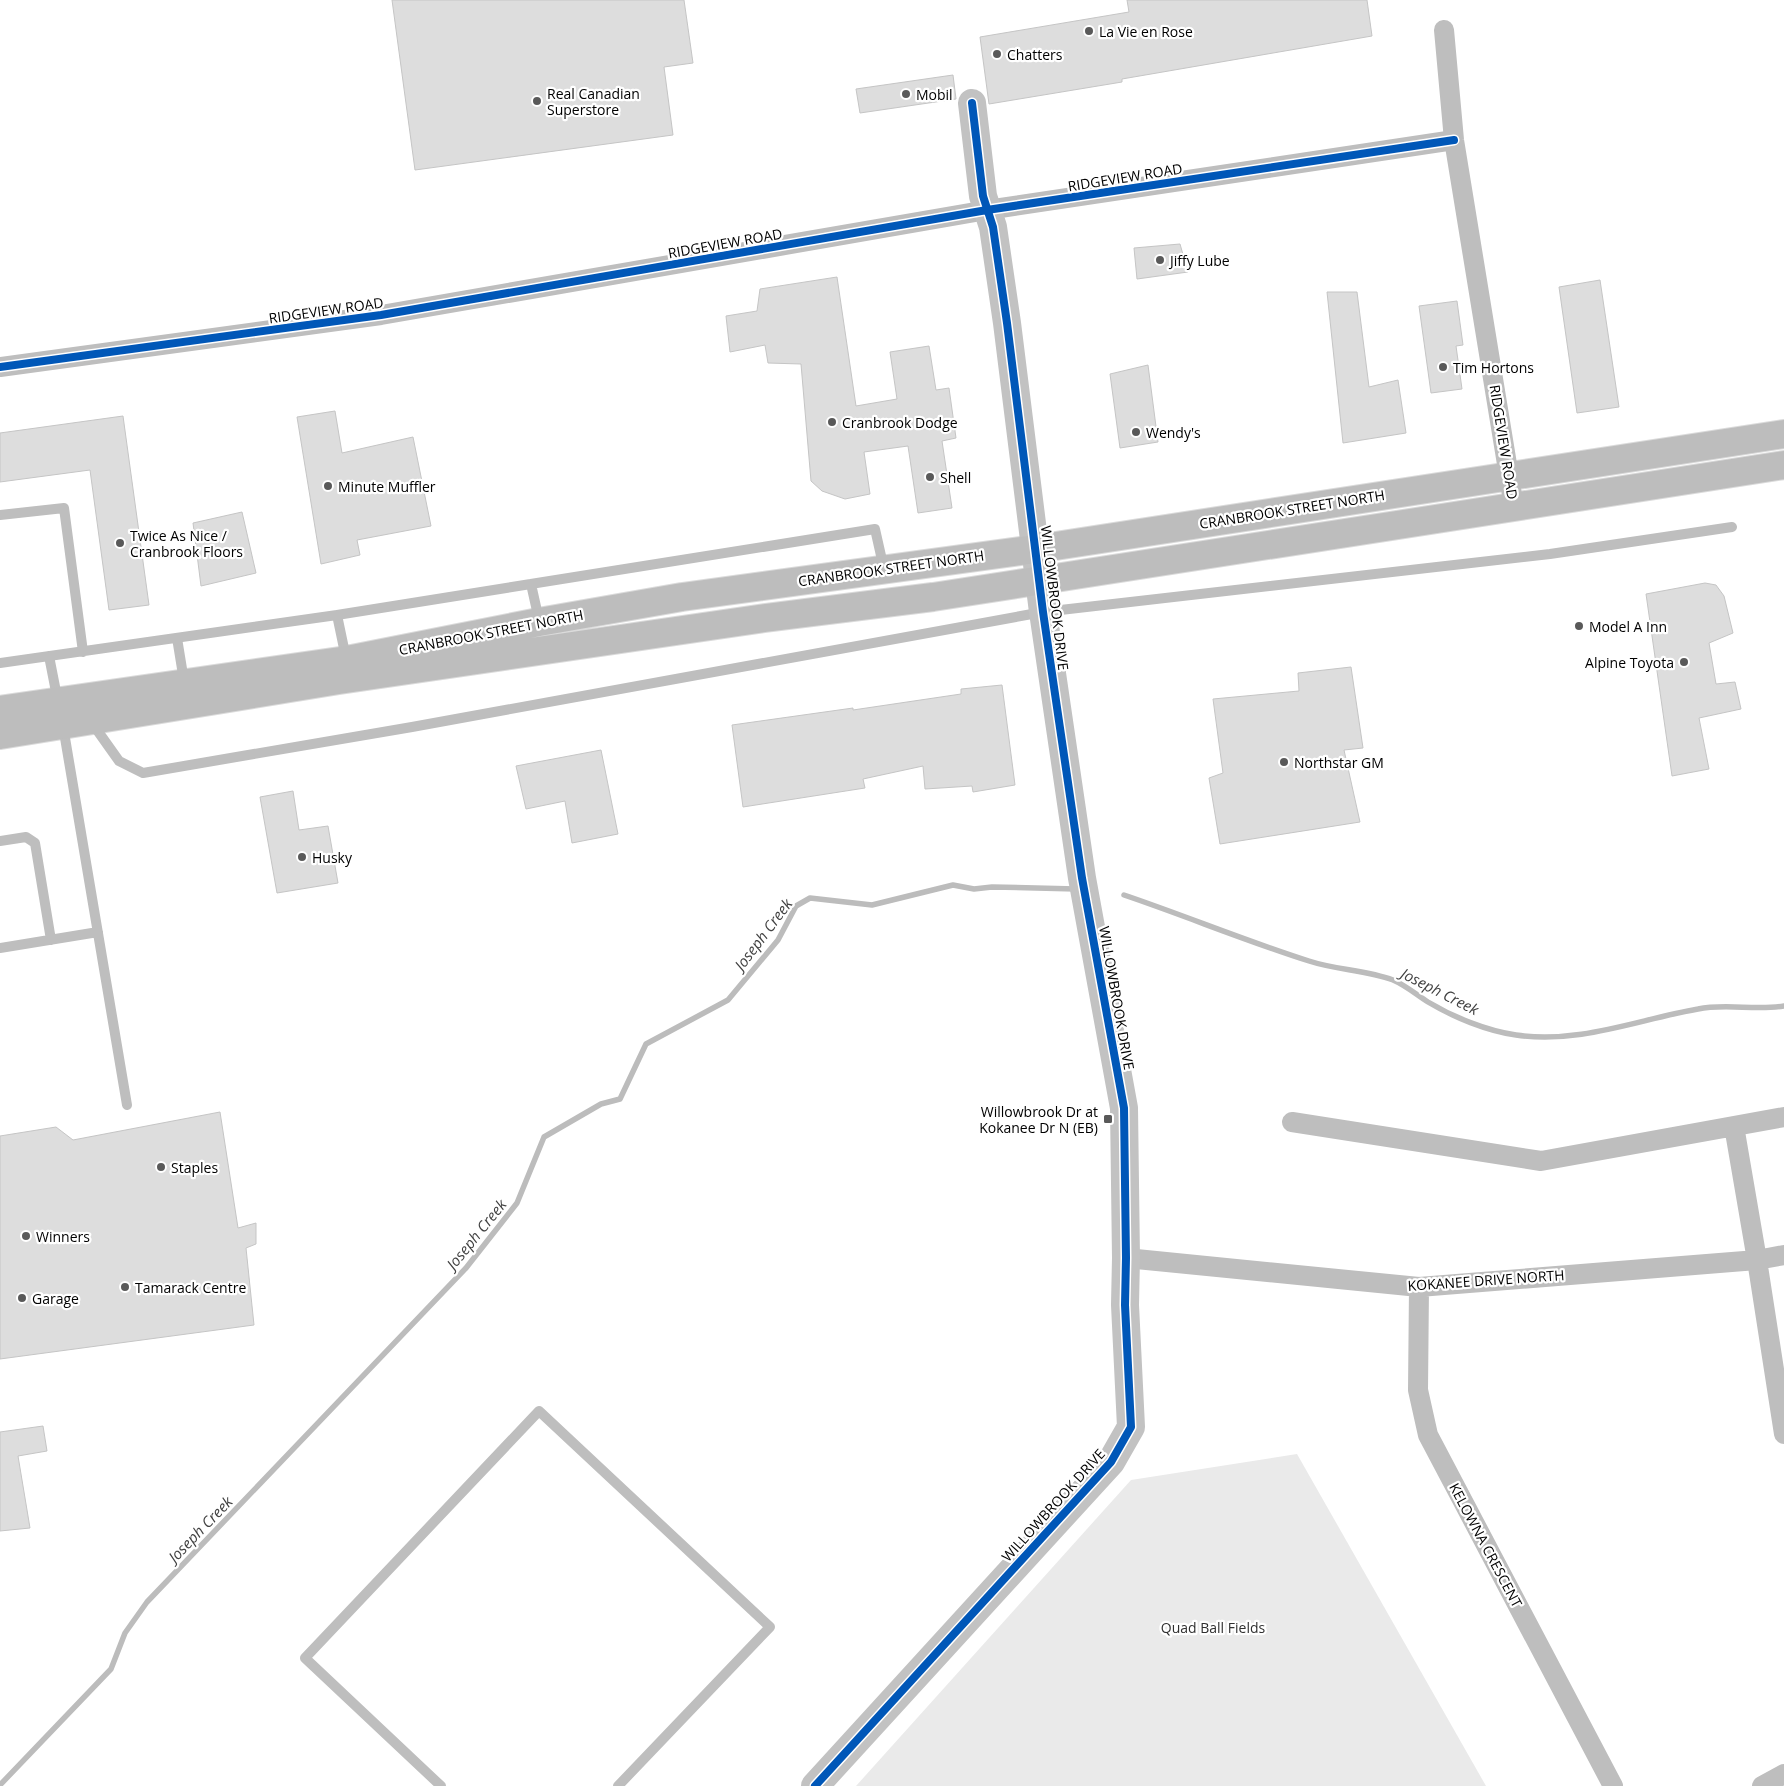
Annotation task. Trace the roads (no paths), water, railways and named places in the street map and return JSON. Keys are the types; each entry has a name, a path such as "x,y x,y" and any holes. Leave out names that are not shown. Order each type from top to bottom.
{"highway":[{"name":"CRANBROOK STREET NORTH","path":"0,735 61,712 184,683 347,660 539,622 682,597 1036,549 1784,434"},
{"name":"CRANBROOK STREET NORTH","path":"0,710 61,712 90,720 574,645 933,597 1784,465"}],"street":[{"name":"RIDGEVIEW ROAD","path":"1444,30 1454,140 1514,507"},
{"name":"WILLOWBROOK DRIVE","path":"815,1786 1111,1462 1131,1427 1125,1305 1124,1108 1082,878 1043,612 1007,322 993,227 982,196 972,103"},
{"name":"RIDGEVIEW ROAD","path":"0,367 381,315 987,210 1454,140"},
{"path":"1292,1122 1541,1161 1784,1117"},
{"path":"1734,1126 1784,1434"},
{"name":"KOKANEE DRIVE NORTH","path":"1126,1258 1419,1287 1757,1260 1784,1254"},
{"name":"KELOWNA CRESCENT","path":"1419,1287 1418,1390 1428,1435 1613,1786"},
{"path":"1762,1786 1784,1774"}],"lane":[{"path":"0,515 64,508 83,652"},
{"path":"90,720 119,762 142,773 1043,612 1550,554 1732,527"},
{"path":"0,663 337,615 875,530 884,570"},
{"path":"531,584 539,622"},
{"path":"337,615 347,660"},
{"path":"177,638 184,683"},
{"path":"49,656 61,712 127,1105"},
{"path":"0,841 26,837 35,843 51,940"},
{"path":"0,948 98,932"},
{"path":"441,1786 305,1658 539,1411 770,1627 618,1786"}],"waterway":[{"name":"Joseph Creek","path":"0,1785 111,1669 125,1633 147,1602 466,1268 517,1203 544,1137 601,1104 620,1099 646,1044 728,1000 778,940 796,906 810,898 872,905 953,885 974,889 992,887 1076,889"},
{"name":"Joseph Creek","path":"1124,895 1309,961 1393,980 1428,1002 1459,1018 1482,1027 1516,1035 1540,1037 1585,1034 1709,1007 1763,1008 1784,1006"}],"place":[{"name":"La Vie en Rose","path":"1089,31"},
{"name":"Chatters","path":"997,54"},
{"name":"Mobil","path":"906,94"},
{"name":"Real Canadian Superstore","path":"537,101"},
{"name":"Jiffy Lube","path":"1160,260"},
{"name":"Tim Hortons","path":"1443,367"},
{"name":"Cranbrook Dodge","path":"832,422"},
{"name":"Wendy's","path":"1136,432"},
{"name":"Shell","path":"930,477"},
{"name":"Minute Muffler","path":"328,486"},
{"name":"Twice As Nice / Cranbrook Floors","path":"120,543"},
{"name":"Model A Inn","path":"1579,626"},
{"name":"Alpine Toyota","path":"1684,662"},
{"name":"Northstar GM","path":"1284,762"},
{"name":"Husky","path":"302,857"},
{"name":"Willowbrook Dr at Kokanee Dr N (EB)","path":"1108,1119"},
{"name":"Staples","path":"161,1167"},
{"name":"Winners","path":"26,1236"},
{"name":"Tamarack Centre","path":"125,1287"},
{"name":"Garage","path":"22,1298"}],"park label":[{"name":"Quad Ball Fields","path":"1213,1627"}]}
